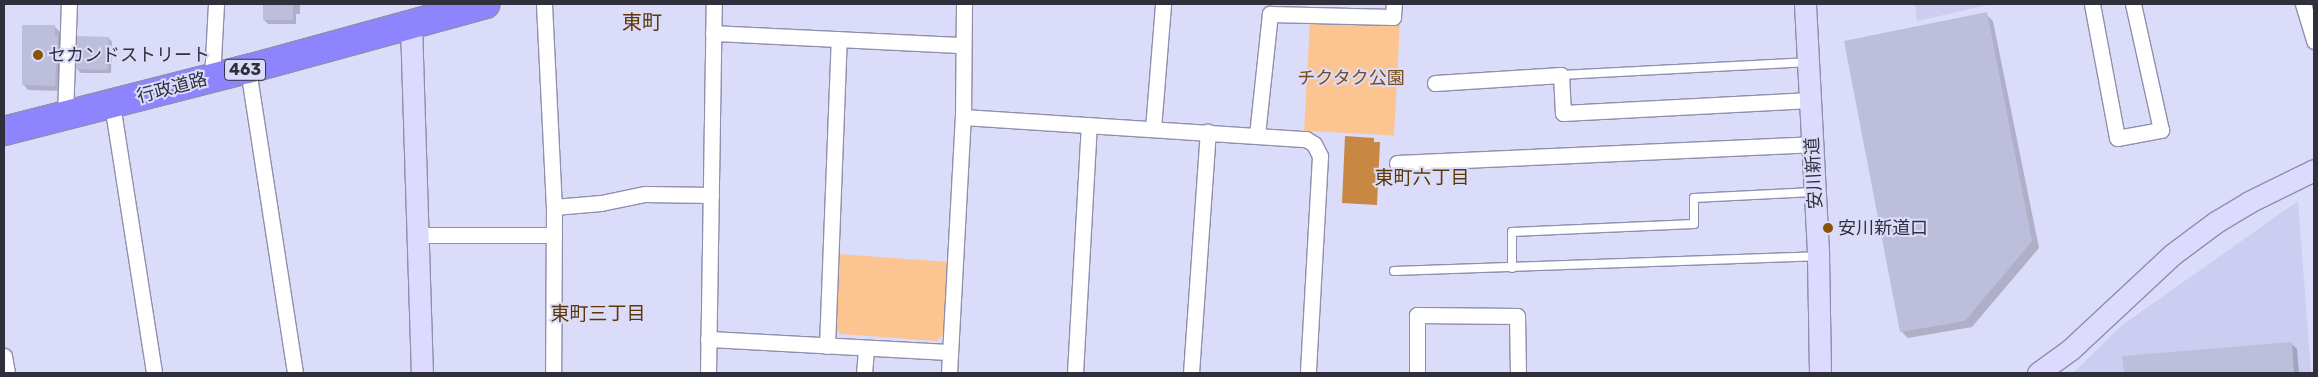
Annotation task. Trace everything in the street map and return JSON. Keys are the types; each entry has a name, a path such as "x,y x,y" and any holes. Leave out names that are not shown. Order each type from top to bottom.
{"highway":[{"name":"行政道路","path":"4,131 248,69 482,4"}],"street":[{"path":"65,116 69,4"},
{"path":"212,78 216,4"},
{"path":"544,4 554,207 552,373"},
{"path":"708,373 714,4"},
{"path":"949,373 963,117 962,45 964,4"},
{"path":"1153,129 1163,4"},
{"path":"1257,136 1270,14 1393,17 1394,4"},
{"name":"安川新道","path":"1805,4 1812,100 1820,373"},
{"path":"2092,4 2117,138 2161,130 2133,4"},
{"path":"2303,4 2313,34"},
{"path":"410,25 419,235 422,373"},
{"path":"713,33 962,45"},
{"path":"827,346 839,39"},
{"path":"248,69 295,373"},
{"path":"1435,83 1561,75 1563,113 1812,100"},
{"path":"112,104 154,373"},
{"path":"963,117 1306,138 1314,144 1320,156 1308,373"},
{"path":"1075,373 1089,125"},
{"path":"1191,373 1208,132"},
{"path":"1397,163 1812,144"},
{"path":"2038,373 2071,349 2173,254 2216,222 2249,202 2314,170"},
{"path":"554,207 601,204 644,194 711,195"},
{"path":"419,235 554,235"},
{"path":"1417,373 1417,316 1517,316 1518,373"},
{"path":"708,339 950,352"},
{"path":"864,373 866,348"},
{"path":"4,356 7,373"}],"lane":[{"path":"1561,75 1808,62"},
{"path":"1512,268 1512,232 1694,224 1694,198 1814,192"},
{"path":"1394,271 1818,256"}],"shaded area":[{"path":"1915,4 1992,4 1917,21"},
{"path":"1345,136 1374,138 1374,142 1380,142 1377,205 1342,203"},
{"path":"2298,201 2311,373 2073,373 2121,326"}],"green space":[{"name":"チクタク公園","path":"1310,19 1400,24 1394,136 1304,131"},
{"path":"838,254 948,262 944,334 937,341 841,334 834,328"}],"building":[{"path":"263,4 293,4 293,20 263,20"},
{"path":"1987,12 2032,241 1965,321 1900,332 1844,41"},
{"name":"セカンドストリート","path":"22,25 55,25 55,36 58,36 55,86 22,85"},
{"path":"77,36 109,37 108,70 76,69"},
{"path":"2292,342 2294,373 2124,373 2122,356"}],"place":[{"name":"セカンドストリート","path":"38,55"},
{"name":"安川新道口","path":"1828,228"}],"district":[{"name":"東町","path":"642,22"},
{"name":"東町六丁目","path":"1422,178"},
{"name":"東町三丁目","path":"598,314"}]}
